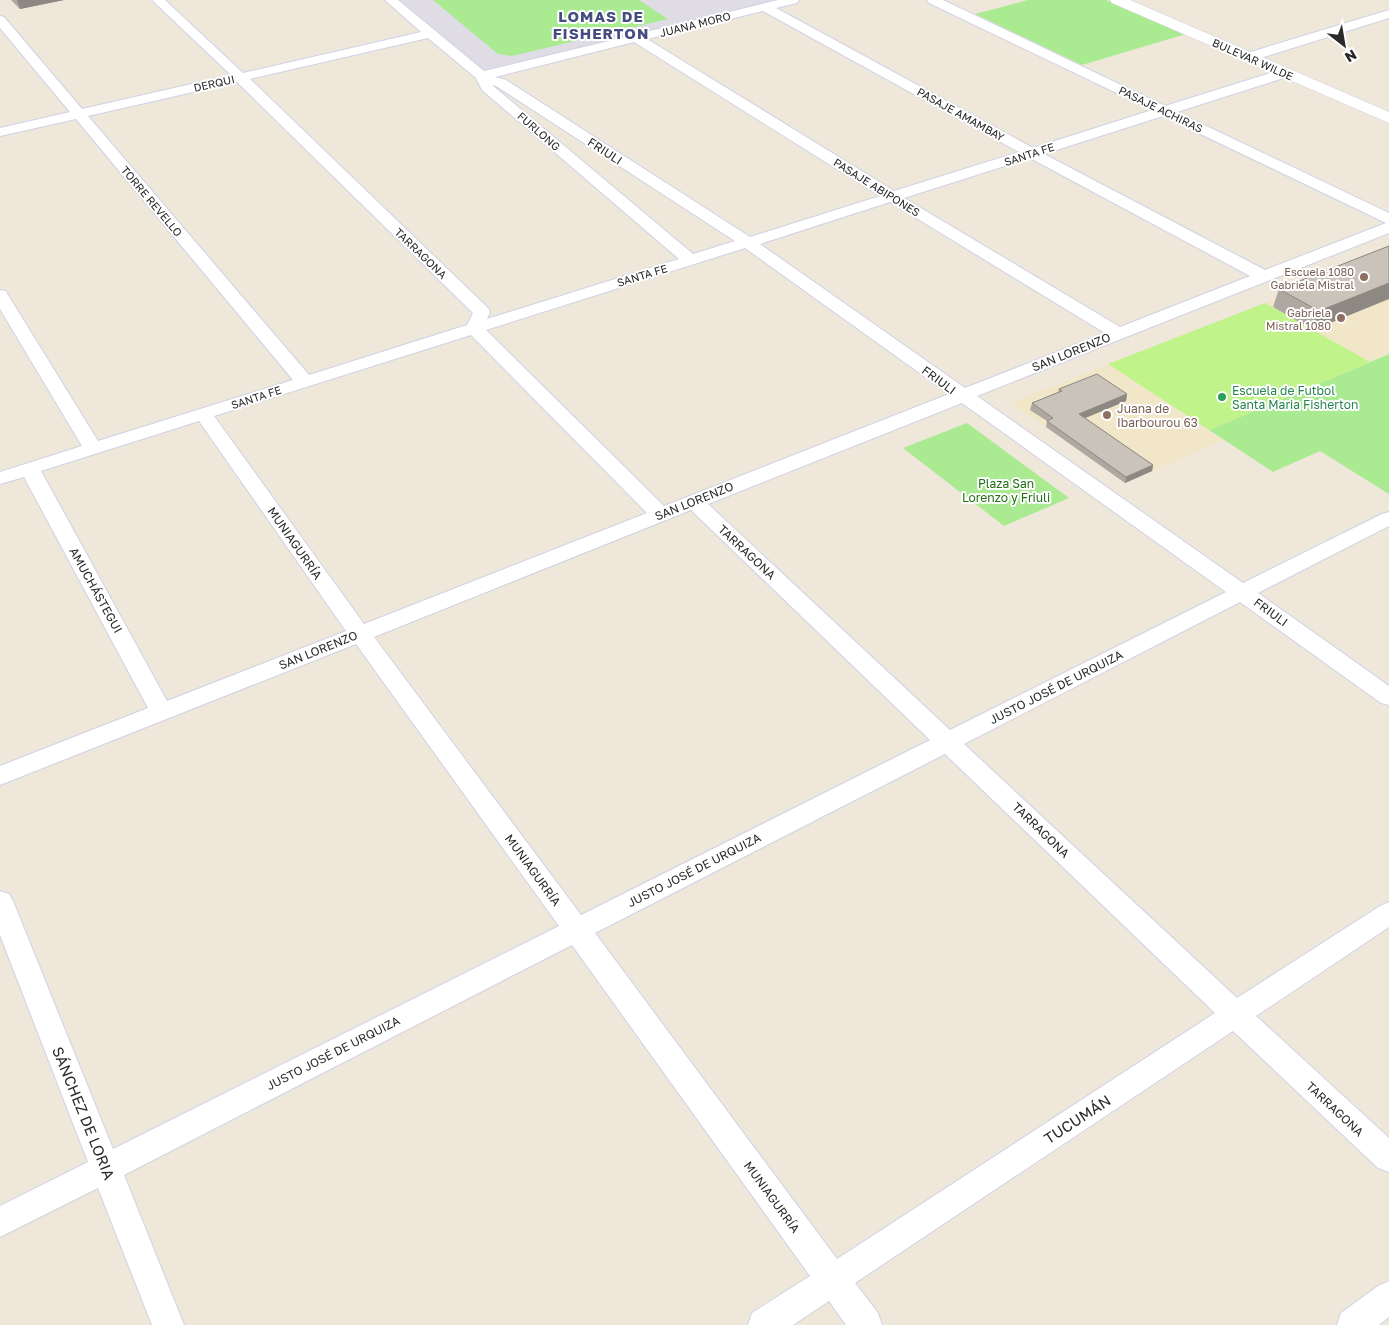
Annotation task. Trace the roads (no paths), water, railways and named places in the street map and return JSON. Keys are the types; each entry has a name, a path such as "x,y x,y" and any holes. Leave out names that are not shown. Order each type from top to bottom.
{"main road":[{"name":"BULEVAR WILDE","path":"1125,0 1254,55 1389,109"},
{"name":"BULEVAR WILDE","path":"1254,55 1285,73 1389,118"}],"street":[{"name":"TARRAGONA","path":"158,0 482,312 474,328"},
{"name":"FURLONG","path":"391,0 481,76 486,87 690,260"},
{"name":"JUANA MORO","path":"481,76 793,0"},
{"name":"PASAJE ACHIRAS","path":"933,0 1389,219"},
{"name":"PASAJE AMAMBAY","path":"765,7 1032,153 1264,276"},
{"path":"1254,55 1389,14"},
{"name":"TORRE REVELLO","path":"0,20 305,382"},
{"name":"DERQUI","path":"0,132 429,34"},
{"name":"PASAJE ABIPONES","path":"636,38 892,197 1119,334"},
{"name":"SANTA FE","path":"0,478 1285,73"},
{"name":"FRIULI","path":"481,76 501,83 747,242 1389,697"},
{"name":"SAN LORENZO","path":"0,776 1389,227"},
{"path":"0,295 94,448"},
{"path":"474,328 661,515"},
{"name":"MUNIAGURRÍA","path":"203,414 360,634 866,1325"},
{"name":"AMUCHÁSTEGUI","path":"29,468 162,712"},
{"name":"TARRAGONA","path":"694,502 948,741 1234,1015 1389,1158"},
{"name":"JUSTO JOSÉ DE URQUIZA","path":"0,1222 1389,518"},
{"name":"SÁNCHEZ DE LORIA","path":"0,901 168,1325"},
{"name":"TUCUMÁN","path":"764,1325 1389,913"},
{"path":"1353,1325 1389,1297"}],"place":[{"name":"Escuela 1080 Gabriela Mistral","path":"1364,277"},
{"name":"Gabriela Mistral 1080","path":"1341,318"},
{"name":"Escuela de Futbol Santa Maria Fisherton","path":"1222,397"},
{"name":"Juana de Ibarbourou 63","path":"1107,415"}],"district":[{"name":"LOMAS DE FISHERTON","path":"601,24"}],"park label":[{"name":"Plaza San Lorenzo y Friuli","path":"1006,490"}]}
